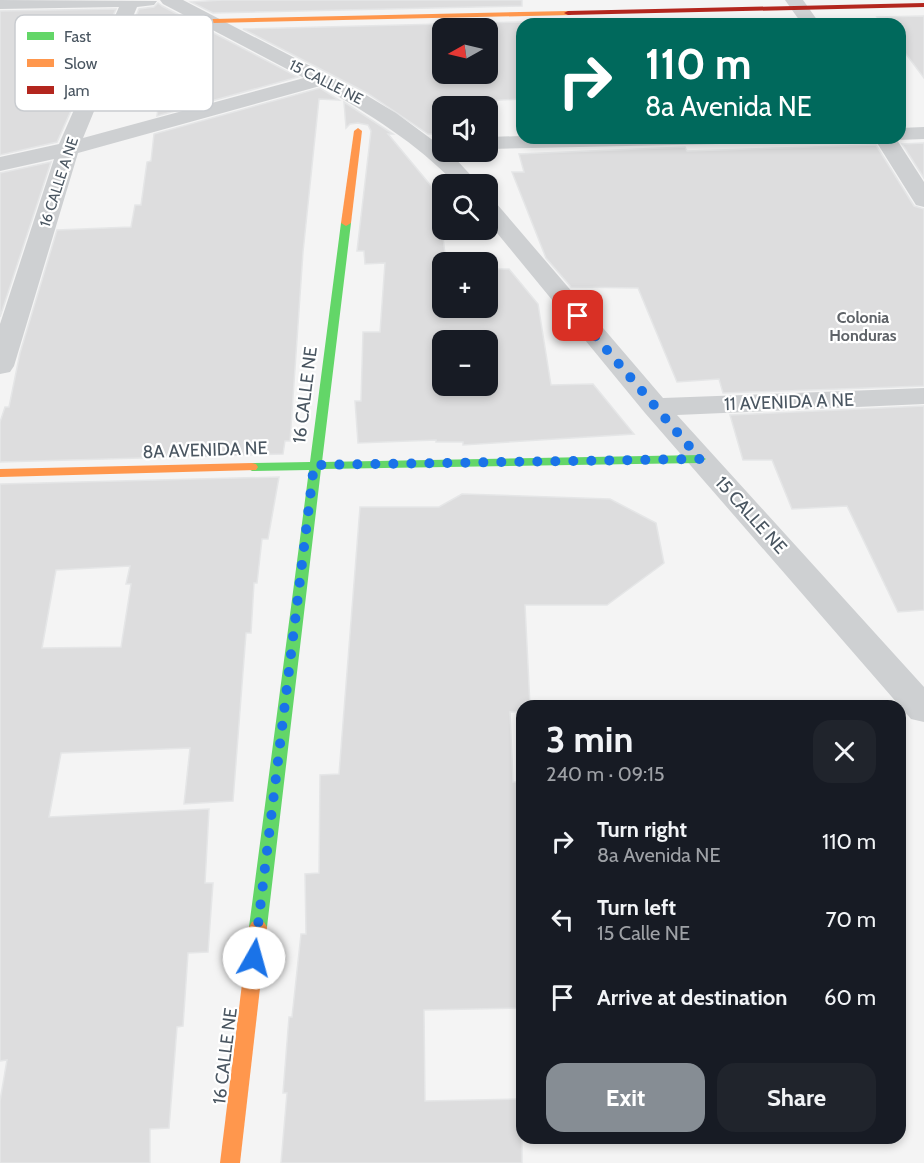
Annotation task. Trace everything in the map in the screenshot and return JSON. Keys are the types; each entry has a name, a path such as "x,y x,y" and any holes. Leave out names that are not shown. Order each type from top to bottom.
{"street":[{"path":"0,4 170,0"},
{"name":"15 CALLE NE","path":"170,0 201,15"},
{"name":"16 CALLE A NE","path":"125,15 130,2"},
{"path":"797,4 807,18"},
{"path":"213,21 797,4 924,5"},
{"name":"15 CALLE NE","path":"213,21 233,34 369,104 432,142"},
{"path":"213,109 320,80"},
{"name":"16 CALLE A NE","path":"0,366 69,149 85,111"},
{"path":"0,164 69,149 207,111"},
{"name":"16 CALLE NE","path":"230,1163 314,465 358,132"},
{"path":"906,134 924,133"},
{"path":"498,143 516,142"},
{"path":"889,144 924,200"},
{"name":"15 CALLE NE","path":"450,162 460,174"},
{"name":"15 CALLE NE","path":"498,220 700,459 924,710"},
{"name":"11 AVENIDA A NE","path":"655,407 924,396"},
{"name":"8A AVENIDA NE","path":"0,473 700,459"}],"building":[{"path":"222,0 522,0 522,6 213,13 191,2"},
{"path":"158,3 179,15 136,15 139,9 154,7"},
{"path":"116,9 113,15 15,15 15,111 71,111 57,142 0,155 0,11"},
{"path":"924,16 924,78 906,54 906,18 877,17"},
{"path":"516,22 516,99 498,100 498,96 432,96 432,134 428,134 367,93 243,29 432,24 432,84 498,84 498,23"},
{"path":"213,33 298,77 213,101"},
{"path":"320,88 339,100 319,99 303,252 290,441 285,441 283,454 0,462 0,422 5,407 9,407 20,353 57,230 131,227 135,205 141,205 147,162 151,161 154,134"},
{"path":"344,102 393,134 388,134 432,187 432,240 443,240 445,252 432,252 432,318 498,318 498,269 509,269 538,304 551,385 593,384 634,434 463,445 463,442 436,442 436,440 358,443 355,401 361,401 363,332 380,332 385,263 365,264 364,251 357,251 371,131 368,125 350,124 346,128"},
{"path":"158,111 175,111 157,116"},
{"path":"924,143 924,178 902,144"},
{"path":"876,145 914,206 924,209 924,386 723,393 719,379 677,382 638,288 571,287 546,258 512,172 524,172 519,154 685,147 687,151"},
{"path":"51,162 0,317 0,173"},
{"path":"924,406 924,610 898,612 847,506 792,509 772,460 743,460 730,415"},
{"path":"279,477 268,539 262,539 257,583 254,583 251,633 246,633 233,801 184,804 190,748 61,753 49,817 209,809 205,883 213,883 208,952 188,953 183,1026 177,1027 169,1128 150,1129 150,1163 0,1163 0,1101 7,1060 0,1061 0,484","holes":["130,566 126,584 131,584 121,647 42,648 56,570"]},
{"path":"462,494 610,499 656,523 664,563 607,605 525,605 530,700 516,700 516,712 510,712 513,782 516,782 516,1008 424,1010 425,1101 516,1099 516,1144 522,1144 522,1163 281,1163 287,1093 283,1093 289,1017 292,1017 301,934 306,934 305,874 319,873 320,775 339,774 360,507 439,507"}],"traffic: fast":[{"path":"258,927 346,223"},
{"path":"252,467 700,459"}],"traffic: slow":[{"path":"213,21 568,13"},
{"path":"346,223 358,131"},
{"path":"0,473 252,467"},
{"path":"230,1163 258,927"}],"traffic: jam":[{"path":"568,13 924,5"}],"district":[{"name":"Colonia Honduras","path":"863,326"}],"route":[{"path":"254,958 314,465 700,459 578,316"}]}
